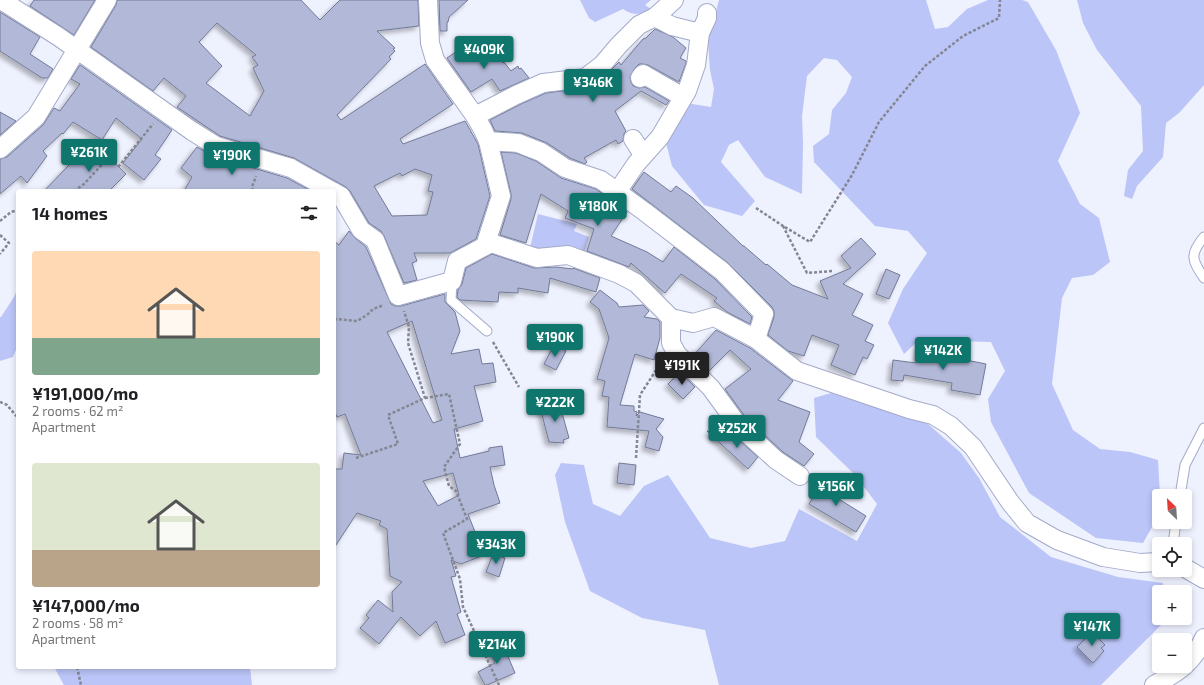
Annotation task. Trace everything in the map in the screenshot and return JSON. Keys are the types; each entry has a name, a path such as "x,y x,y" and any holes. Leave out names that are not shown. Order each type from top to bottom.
{"street":[{"path":"1,0 23,6 76,49 163,111 216,146 291,168 328,189"},
{"path":"0,149 36,117 107,0"},
{"path":"428,0 430,43 435,60 475,116 483,130 488,141 501,196 485,246"},
{"path":"475,116 543,83 585,78 602,65 638,25 655,17 674,0"},
{"path":"617,192 636,164 659,138 687,91 690,58 707,18 707,13"},
{"path":"655,17 672,26 700,33"},
{"path":"650,74 683,97"},
{"path":"659,138 657,132 663,118"},
{"path":"633,139 644,155"},
{"path":"488,141 518,143 541,152 565,168 601,180 722,271 764,314 756,339"},
{"path":"336,194 341,196 361,230 375,240 398,296 452,281 457,261 491,243 537,258 568,255 619,274 636,283 670,318 693,323 714,317 756,339 798,371 933,416 951,426 973,447 1010,502 1027,523 1057,540 1103,557 1140,563 1152,562"},
{"path":"670,318 671,343 677,354 711,388 738,425 776,460 800,476"},
{"path":"1192,572 1204,579"},
{"path":"1154,685 1172,676 1188,664 1199,649 1204,638"}],"lane":[{"path":"1204,237 1195,248 1194,262 1204,278"},
{"path":"452,281 451,300 487,331"},
{"path":"1181,489 1185,465 1204,428"}],"path":[{"path":"756,208 810,242 852,175 879,122 925,66 963,36 999,18 1000,0"},
{"path":"77,189 84,184 108,158 118,166 163,111"},
{"path":"0,221 11,212 16,211"},
{"path":"783,226 808,273 832,270"},
{"path":"0,235 9,243 0,254"},
{"path":"336,319 357,321 373,309 397,299 398,296 409,327 408,343 424,398"},
{"path":"487,331 519,387"},
{"path":"636,458 640,395 663,360 671,343"},
{"path":"356,458 398,444 388,415 424,398 449,394 460,444 444,468 449,486 456,491 467,519 443,533 460,580 462,606 499,685"},
{"path":"0,402 7,405 16,416"},
{"path":"77,669 81,685"}],"shaded area":[{"path":"580,0 651,0 645,5 651,9 643,13 634,14 623,9 595,22 589,18"},
{"path":"719,0 926,0 935,29 948,27 967,9 988,0 1022,0 1028,2 1056,50 1080,113 1058,161 1080,204 1099,218 1110,262 1093,275 1072,278 1062,298 1052,384 1073,430 1100,449 1130,452 1158,460 1160,489 1152,489 1152,527 1143,543 1096,538 1029,493 991,422 988,399 1005,371 991,342 919,340 904,354 888,323 903,289 927,253 908,231 875,226 814,162 813,146 829,134 832,110 846,93 852,77 837,60 824,58 807,76 802,116 802,194 765,177 738,140 729,145 721,162 755,201 742,216 704,205 672,166 665,139 686,103 711,107 714,89 710,70 708,42"},
{"path":"1077,0 1204,0 1204,85 1179,113 1166,123 1163,157 1137,186 1132,199 1124,196 1128,170 1143,151 1141,106 1097,50 1083,23"},
{"path":"538,214 577,224 574,231 589,237 583,256 529,252"},
{"path":"16,292 16,350 13,357 0,361 0,317"},
{"path":"831,393 928,424 961,453 979,478 1000,517 1051,557 1118,577 1163,583 1163,585 1152,585 1152,625 1161,625 1101,685 719,685 705,630 642,618 590,591 565,522 555,475 561,463 584,465 593,504 620,516 644,486 668,475 710,538 751,548 785,541 799,509 857,541 877,504 854,474 816,437 814,398"},
{"path":"55,669 250,669 252,685 64,685"}],"building":[{"path":"34,0 95,0 74,35 30,6"},
{"path":"117,0 301,0 320,20 340,0 418,0 419,26 377,31 395,48 393,49 395,51 389,57 391,59 337,115 341,120 425,64 453,104 400,139 403,144 465,121 478,144 490,196 476,239 450,253 414,253 417,261 412,263 417,280 404,283 381,231 369,223 350,191 346,187 294,158 220,136 177,107 186,96 164,78 153,91 91,47 116,5","holes":["217,23 256,55 252,57 258,65 253,68 264,91 250,116 206,83 222,66 199,42","415,169 432,175 428,191 433,192 427,215 392,216 374,186 400,173 402,176"]},
{"path":"439,0 468,0 449,17 447,22 447,31 440,31"},
{"path":"0,12 40,37 30,54 53,69 48,78 42,78 0,51"},
{"path":"655,29 673,37 686,48 680,58 686,61 686,63 679,82 648,65 639,64 635,68 630,77 633,86 639,88 645,87 669,101 666,105 641,91 615,111 626,131 623,141 618,144 616,140 584,158 587,162 585,164 570,158 547,143 522,133 495,131 490,120 521,104 546,93 586,88 591,86 619,62 621,65 643,39"},
{"path":"471,42 485,63 498,56 511,71 518,66 519,69 521,68 529,78 500,91 492,79 471,92 447,58"},
{"path":"80,65 172,130 155,155 161,159 144,180 123,163 142,139 116,118 102,140 73,122 63,134 62,133 43,151 47,156 27,183 21,176 0,194 0,159 7,157 43,125 54,108 60,111 80,84 71,79"},
{"path":"0,112 16,121 0,135"},
{"path":"92,141 126,174 111,189 46,189"},
{"path":"197,147 213,156 287,178 307,189 185,189 192,177 181,168"},
{"path":"501,152 516,153 536,161 561,178 596,189 627,212 611,236 647,252 663,262 674,247 715,279 752,317 750,324 727,312 714,301 717,298 681,274 665,293 631,263 629,267 587,251 594,229 565,218 568,211 541,194 526,243 500,235 511,199"},
{"path":"644,172 671,192 676,186 693,198 743,246 792,285 828,299 820,281 851,268 841,256 861,238 876,254 843,284 863,294 852,315 873,325 865,341 874,345 867,359 863,357 855,375 831,365 839,345 812,335 804,356 788,351 768,335 774,317 772,307 728,263 632,189"},
{"path":"349,231 366,247 391,304 395,306 401,306 445,294 445,302 455,312 460,331 451,354 479,349 482,364 493,363 496,382 474,386 483,421 454,429 460,458 489,451 489,448 502,446 505,465 490,467 500,503 468,514 484,555 461,564 451,560 456,576 451,577 461,612 457,614 465,635 445,643 436,621 420,636 401,617 379,644 360,628 369,618 366,615 378,600 393,612 392,592 402,582 390,576 387,529 379,525 381,521 357,513 336,545 336,469 342,469 344,453 361,455 345,414 337,417 336,415 336,243 339,245","holes":["412,321 442,420 433,423 387,332","453,473 459,495 438,506 423,481"]},
{"path":"492,254 534,268 573,268 600,278 596,292 550,278 548,293 518,288 518,293 499,292 498,302 460,300 457,297 458,290 462,284 466,268"},
{"path":"886,269 900,275 889,299 876,294"},
{"path":"600,290 617,303 619,307 643,305 649,311 644,317 657,319 660,322 660,338 654,360 635,354 620,405 634,406 634,411 637,412 636,416 640,412 664,419 656,429 663,437 659,451 645,447 649,431 607,427 609,397 602,396 605,381 597,379 609,338 599,309 590,302"},
{"path":"716,330 750,348 793,381 778,400 810,412 799,442 814,454 804,466 783,452 746,418 725,389 751,369 730,350 709,371 693,356"},
{"path":"554,345 566,351 556,370 544,364"},
{"path":"919,346 937,349 936,354 986,364 980,395 951,390 952,383 904,375 903,381 891,380 893,360 916,363"},
{"path":"680,372 695,387 683,399 668,384"},
{"path":"559,402 569,438 563,440 564,443 549,442 540,407"},
{"path":"707,431 726,437 730,432 758,457 748,469"},
{"path":"619,463 636,465 634,485 617,483"},
{"path":"823,481 838,490 834,496 866,516 856,532 809,504"},
{"path":"493,554 505,558 499,577 486,572"},
{"path":"1092,632 1105,645 1101,648 1104,651 1093,663 1077,647"},
{"path":"501,640 515,673 485,685 478,672 495,663 488,646"}]}
